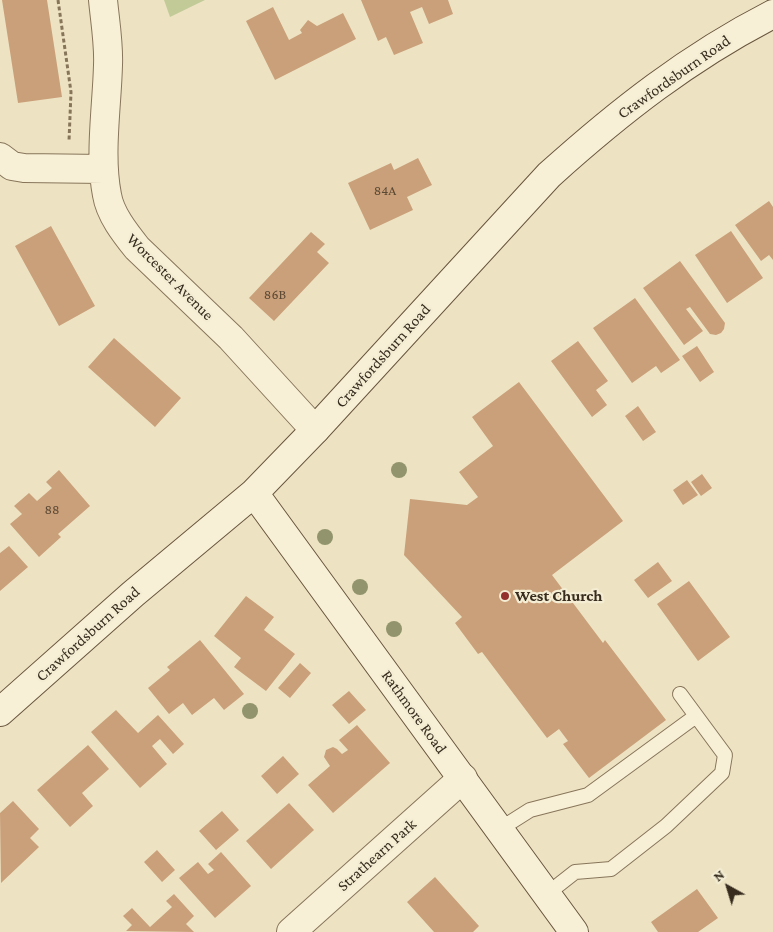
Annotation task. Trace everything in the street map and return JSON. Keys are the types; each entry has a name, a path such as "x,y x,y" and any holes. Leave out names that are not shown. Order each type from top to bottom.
{"street":[{"name":"Worcester Avenue","path":"103,0 108,62 104,170 107,197 125,233 136,248 231,338 315,430"},
{"name":"Crawfordsburn Road","path":"0,712 132,594 254,493 315,430 510,217 549,176 591,137 635,101 681,68 749,26 773,14"},
{"path":"0,157 12,166 24,168 104,170"},
{"name":"Rathmore Road","path":"254,493 574,932"},
{"name":"Strathearn Park","path":"291,932 463,778"}],"lane":[{"path":"547,894 575,872 611,869 666,826 722,772 725,755 680,694"},
{"path":"500,830 530,810 588,795 696,716"}],"path":[{"path":"58,0 71,92 68,169"}],"green space":[{"path":"164,0 205,0 170,17"}],"building":[{"path":"2,0 47,0 62,97 18,103"},
{"path":"361,0 448,0 453,14 429,24 422,7 410,12 423,43 394,55 386,37 378,41"},
{"path":"273,7 289,40 302,33 300,30 308,20 317,26 343,13 356,39 275,80 246,21"},
{"path":"418,158 432,185 407,197 413,210 370,230 348,183 391,163 394,170"},
{"path":"769,201 773,207 773,260 769,255 761,261 735,225"},
{"path":"51,226 95,306 59,326 15,246"},
{"path":"731,231 763,278 727,303 695,255"},
{"path":"311,232 325,244 317,252 329,263 274,321 249,298"},
{"path":"680,261 725,323 721,333 716,335 710,334 690,307 686,309 703,331 684,345 643,288"},
{"path":"635,298 680,360 661,373 656,366 632,383 593,328"},
{"path":"114,338 181,398 155,427 88,367"},
{"path":"578,341 608,381 596,390 607,405 592,417 551,361"},
{"path":"697,346 714,372 700,382 682,356"},
{"name":"West Church","path":"519,382 623,521 552,575 603,643 605,640 666,720 589,778 563,744 568,741 559,729 547,738 482,652 478,654 455,623 462,617 404,555 410,499 467,505 478,497 459,472 493,446 472,417"},
{"path":"638,406 656,432 643,441 625,416"},
{"path":"59,470 90,506 58,534 61,537 39,557 10,524 22,514 14,506 29,493 37,501 52,488 46,482"},
{"path":"702,474 712,488 701,496 691,482"},
{"path":"687,480 698,495 683,505 673,490"},
{"path":"9,546 28,567 0,591 0,553"},
{"path":"658,562 672,581 648,598 634,580"},
{"path":"689,581 730,637 698,661 657,604"},
{"path":"246,596 274,617 264,630 295,654 266,691 234,667 241,658 214,636"},
{"path":"200,640 244,694 224,710 214,698 192,715 183,703 169,714 148,688 170,670 167,667"},
{"path":"300,663 311,673 290,698 278,688"},
{"path":"349,691 366,710 349,724 332,705"},
{"path":"116,710 138,733 158,715 184,744 173,754 160,739 152,746 167,764 140,788 91,732"},
{"path":"357,725 390,763 333,813 308,785 330,766 324,757 326,750 333,747 342,754 348,750 339,740"},
{"path":"88,745 109,769 82,793 93,806 70,827 37,790"},
{"path":"283,756 299,774 277,794 261,776"},
{"path":"13,801 39,829 30,838 39,847 1,883 0,813"},
{"path":"289,803 314,830 271,869 246,841"},
{"path":"222,811 239,830 216,850 199,831"},
{"path":"157,850 175,870 162,882 144,862"},
{"path":"221,852 251,886 215,918 179,878 198,862 208,874 214,870 208,864"},
{"path":"435,877 479,926 473,932 434,932 407,902"},
{"path":"697,889 718,918 698,932 658,932 651,922"},
{"path":"174,894 194,916 186,924 194,932 126,931 132,925 123,916 132,908 150,927 172,907 166,901"}],"place":[{"name":"West Church","path":"505,596"}]}
